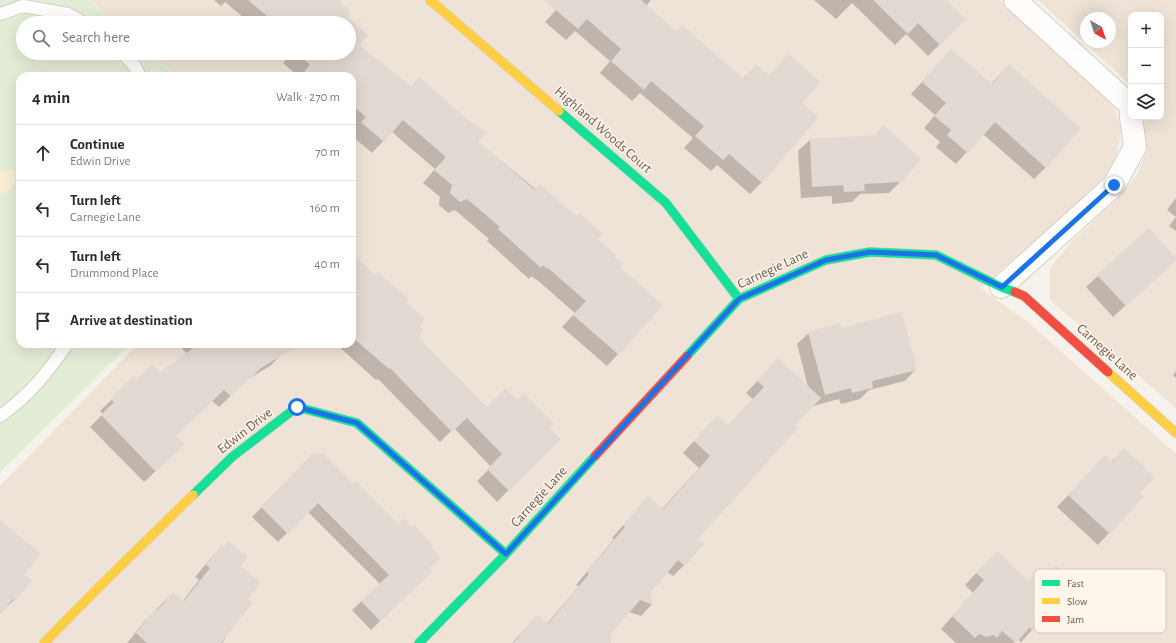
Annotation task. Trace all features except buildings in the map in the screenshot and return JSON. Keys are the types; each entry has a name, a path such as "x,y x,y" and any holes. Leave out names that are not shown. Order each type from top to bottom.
{"street":[{"name":"Highland Woods Court","path":"430,0 666,203 739,299"},
{"path":"1015,0 1128,103"},
{"path":"1002,287 1114,185 1135,147 1131,120"},
{"name":"Carnegie Lane","path":"419,643 506,554 739,299 826,260 870,252 936,255 1024,296 1176,433"},
{"name":"Edwin Drive","path":"44,643 232,457 297,407 357,423 506,554"}],"lane":[{"path":"0,14 23,6 68,14 72,16"},
{"path":"129,60 138,72"},
{"path":"0,416 30,392 48,372 64,348"}],"shaded area":[{"path":"89,0 1000,0 1091,82 1113,104 1121,130 1117,156 1100,184 980,288 1028,322 1176,454 1176,643 0,643 0,486 134,348 356,348 356,72 173,72 159,60 356,60 356,16 108,16"},
{"path":"1038,0 1176,0 1176,408 1050,300 1050,268 1071,242 1116,200 1136,176 1147,149 1143,120 1164,120 1164,12 1128,12 1128,83 1090,48 1116,48 1116,12 1080,12 1080,39"}],"green space":[{"path":"0,0 88,0 107,16 16,16 16,60 158,60 172,72 16,72 16,348 126,348 0,472"}],"sand":[{"path":"0,169 4,172 11,169 15,170 15,180 10,191 0,193"}],"traffic: fast":[{"path":"559,111 666,203 739,299"},
{"path":"687,356 739,299 826,260 870,252 936,255 1001,287 1015,292"},
{"path":"193,495 232,457 297,407 357,423 506,554"},
{"path":"419,643 506,554 595,456"}],"traffic: slow":[{"path":"430,0 559,111"},
{"path":"1108,372 1176,433"},
{"path":"44,643 193,495"}],"traffic: jam":[{"path":"1015,292 1024,296 1108,372"},
{"path":"595,456 687,356"}],"route":[{"path":"297,407 357,423 506,554 739,299 826,260 870,252 936,255 1002,287 1114,185"}]}
